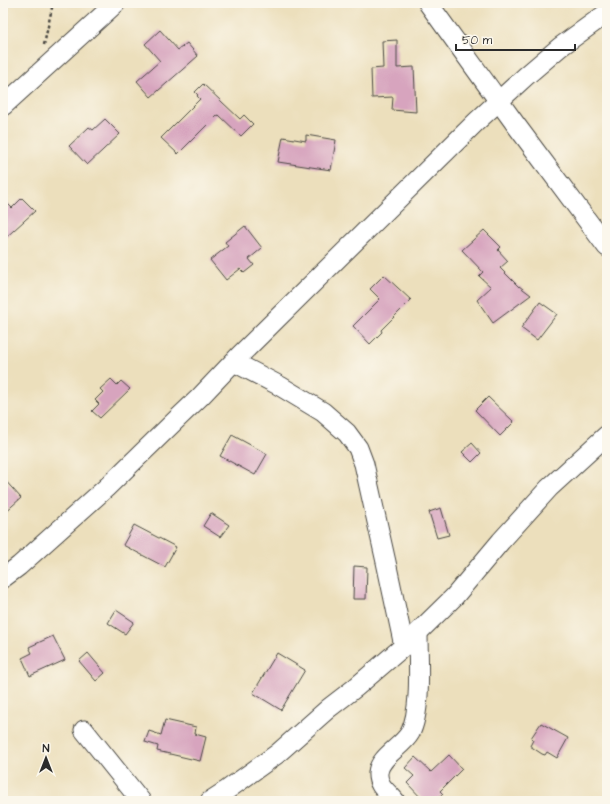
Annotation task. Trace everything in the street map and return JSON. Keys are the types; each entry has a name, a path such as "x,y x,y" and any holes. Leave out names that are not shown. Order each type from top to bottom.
{"street":[{"path":"3,106 116,3"},
{"path":"428,3 499,102 607,247"},
{"path":"3,578 19,566 106,488 200,397 454,144 526,76 560,47 607,13"},
{"path":"234,362 280,386 323,412 347,433 358,448 364,464 404,646"},
{"path":"210,801 277,754 329,708 404,646 454,597 501,541 549,488 607,435"},
{"path":"395,801 380,786 378,771 382,762 406,739 414,722 418,699 418,633"},
{"path":"84,730 141,801"}],"path":[{"path":"44,46 52,3"}],"building":[{"path":"160,30 178,50 187,43 198,56 151,97 137,81 160,61 145,44"},
{"path":"397,40 397,68 414,67 416,112 392,110 393,97 372,98 371,69 383,68 382,41"},
{"path":"203,84 240,119 244,115 253,124 241,136 219,115 217,115 178,154 161,138 200,99 195,92"},
{"path":"105,119 120,134 87,165 69,146 89,127 93,130"},
{"path":"306,135 336,140 331,170 278,162 283,137 306,141"},
{"path":"22,198 35,211 3,240 3,199 12,208"},
{"path":"245,226 262,248 249,259 254,265 244,273 240,269 226,280 210,260 228,246 225,242"},
{"path":"484,230 501,247 498,250 508,261 500,268 519,287 531,295 493,323 477,300 491,287 479,276 483,272 462,250"},
{"path":"384,275 411,300 381,330 382,332 370,344 353,326 380,299 370,289"},
{"path":"540,302 557,314 537,340 521,328"},
{"path":"111,379 117,385 121,381 130,389 100,418 92,411 99,404 95,400 103,392 100,389"},
{"path":"488,397 514,422 500,436 475,410"},
{"path":"232,435 267,454 255,475 220,456"},
{"path":"472,443 481,453 472,462 462,452"},
{"path":"3,478 21,498 3,514"},
{"path":"441,508 449,535 437,538 429,512"},
{"path":"211,513 229,525 220,537 203,526"},
{"path":"134,525 176,547 165,567 123,545"},
{"path":"354,566 367,567 366,599 353,599"},
{"path":"116,610 134,622 125,634 108,623"},
{"path":"53,636 65,660 30,676 22,658 32,653 29,647"},
{"path":"88,653 105,673 96,681 79,661"},
{"path":"277,653 305,670 281,710 253,693"},
{"path":"165,720 196,727 195,734 206,737 200,761 157,751 158,746 145,742 149,731 161,735"},
{"path":"541,723 568,738 557,758 547,752 545,755 542,754 530,746 533,740 531,738"},
{"path":"449,755 462,769 440,791 443,794 435,801 424,801 407,783 414,776 405,768 415,757 431,772"}]}
